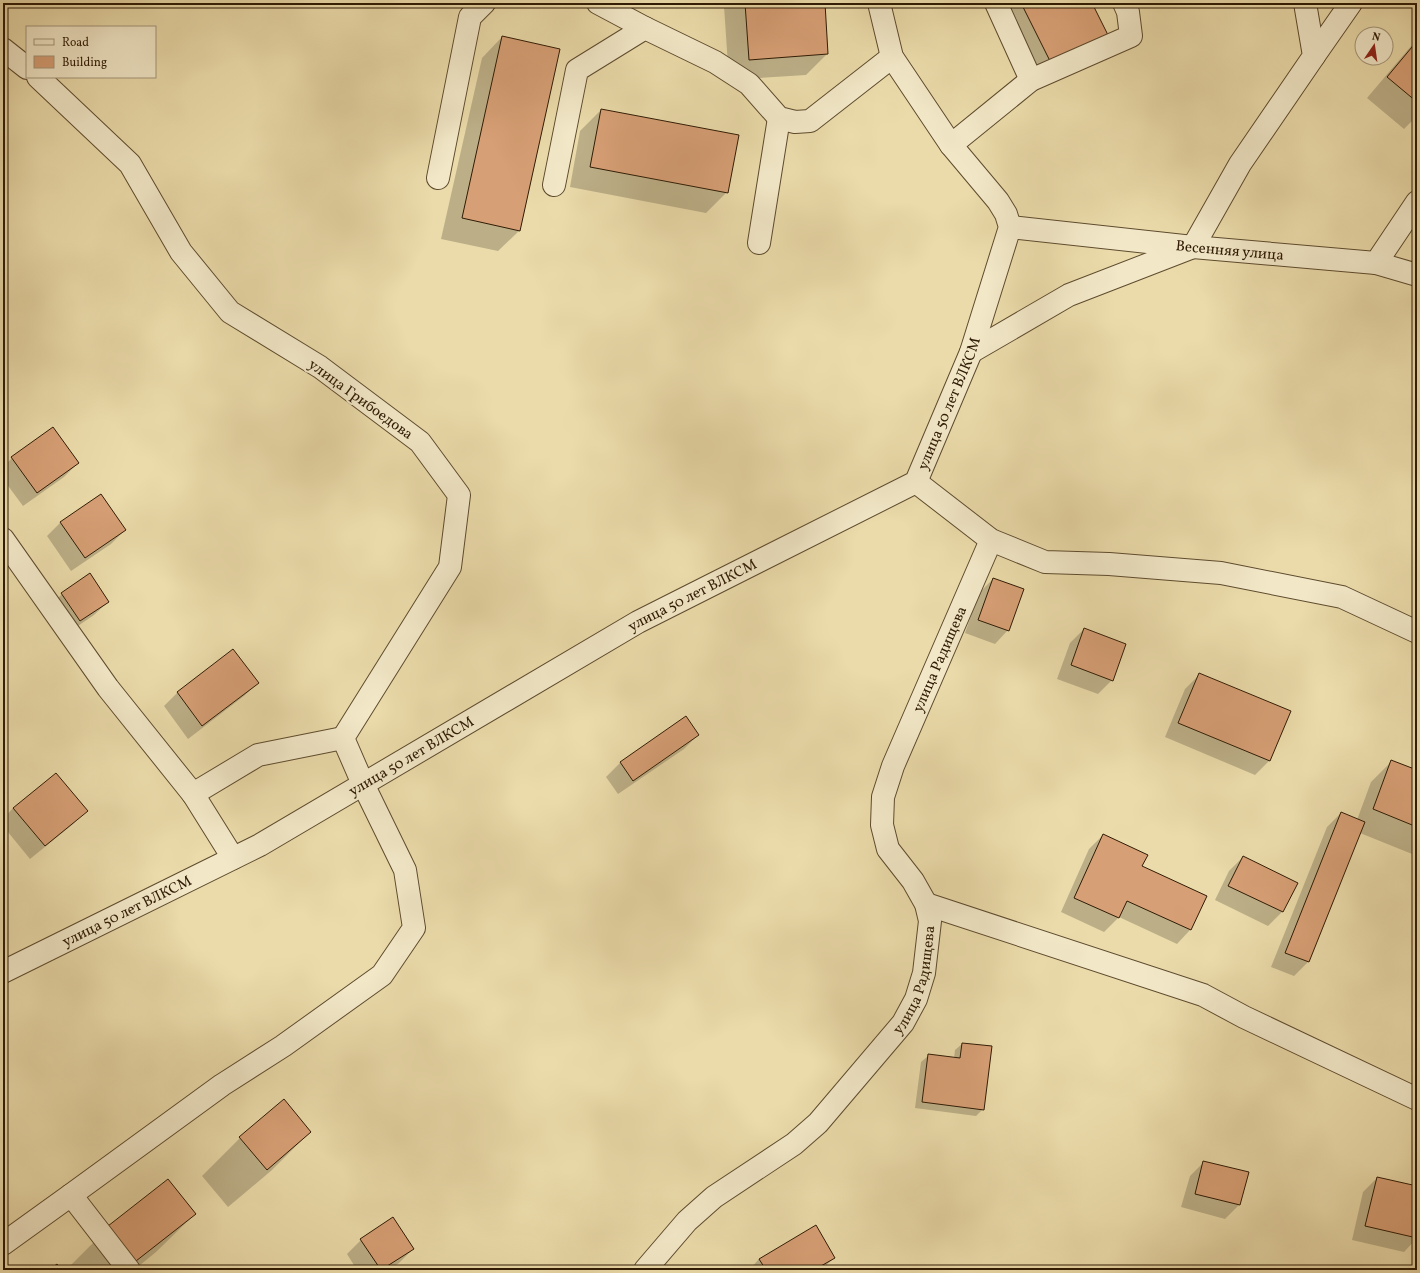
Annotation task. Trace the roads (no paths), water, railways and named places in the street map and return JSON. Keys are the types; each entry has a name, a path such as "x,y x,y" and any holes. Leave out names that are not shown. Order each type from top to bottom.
{"street":[{"path":"438,178 470,17 484,3"},
{"path":"598,3 715,62 749,84 779,118 795,122 810,121 892,57"},
{"path":"879,3 892,57 951,145 998,201 1006,214 1010,227"},
{"path":"996,3 1031,80"},
{"path":"951,145 1031,80 1131,36 1128,12 1124,3"},
{"path":"1305,3 1314,56"},
{"path":"971,352 1069,295 1193,247 1240,164 1351,3"},
{"path":"554,185 577,70 645,28"},
{"path":"3,49 26,67"},
{"name":"улица Грибоедова","path":"39,78 130,164 181,252 230,312 320,367 420,442 459,495 450,567 343,738"},
{"path":"759,243 779,118"},
{"path":"1417,202 1376,263 1417,275"},
{"name":"Весенняя улица","path":"1010,227 1193,247 1376,263"},
{"name":"улица 50 лет ВЛКСМ","path":"3,972 260,845 638,622 916,482 971,352 1010,227"},
{"path":"916,482 991,540 1046,562 1109,564 1221,573 1342,597 1417,632"},
{"path":"3,539 108,688 192,794 233,858"},
{"name":"улица Радищева","path":"645,1270 687,1221 714,1197 794,1144 818,1123 903,1023 916,999 924,973 930,921 926,904 913,881 888,849 882,825 883,797 893,766 991,540"},
{"path":"3,1244 222,1085 283,1046 382,975 414,928 405,870 363,784 343,738 258,755 192,794"},
{"path":"926,904 1203,995 1244,1017 1417,1099"},
{"path":"72,1195 128,1270"}]}
